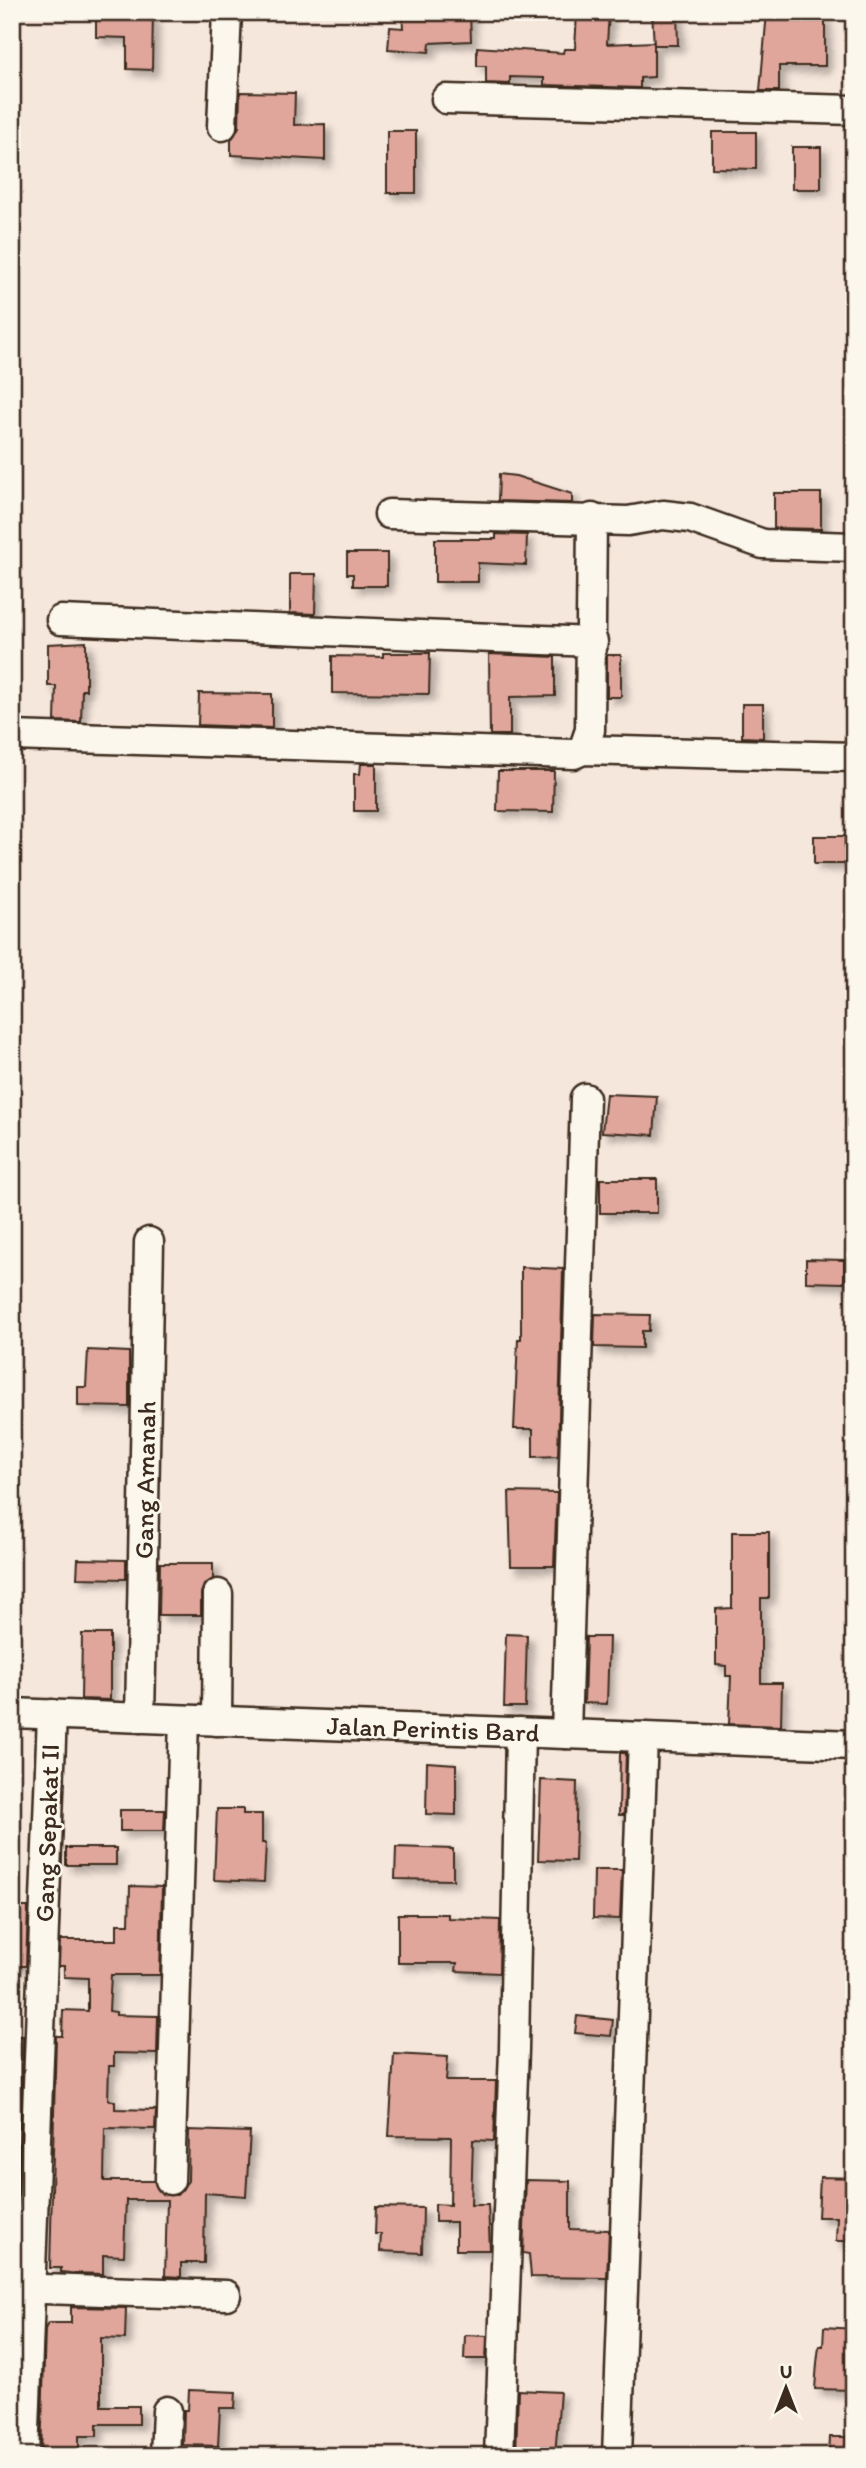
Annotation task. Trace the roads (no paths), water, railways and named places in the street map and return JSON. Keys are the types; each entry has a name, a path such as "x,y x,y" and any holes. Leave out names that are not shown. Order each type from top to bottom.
{"street":[{"path":"222,126 227,12"},
{"path":"446,99 854,110"},
{"path":"389,514 592,517 628,521 663,515 690,518 763,544 854,547"},
{"path":"583,750 590,730 593,642 592,517"},
{"path":"61,620 593,642"},
{"path":"12,736 573,754 583,750 854,757"},
{"path":"566,1734 585,1098"},
{"name":"Gang Amanah","path":"140,1718 149,1242"},
{"path":"217,1721 218,1594"},
{"name":"Jalan Perintis Bard","path":"12,1713 854,1745"},
{"name":"Gang Sepakat II","path":"24,2456 21,2288 52,1714"},
{"path":"170,2180 184,1720"},
{"path":"499,2456 514,2049 520,1732"},
{"path":"617,2456 643,1737"},
{"path":"21,2288 226,2295"},
{"path":"165,2456 167,2411"}]}
